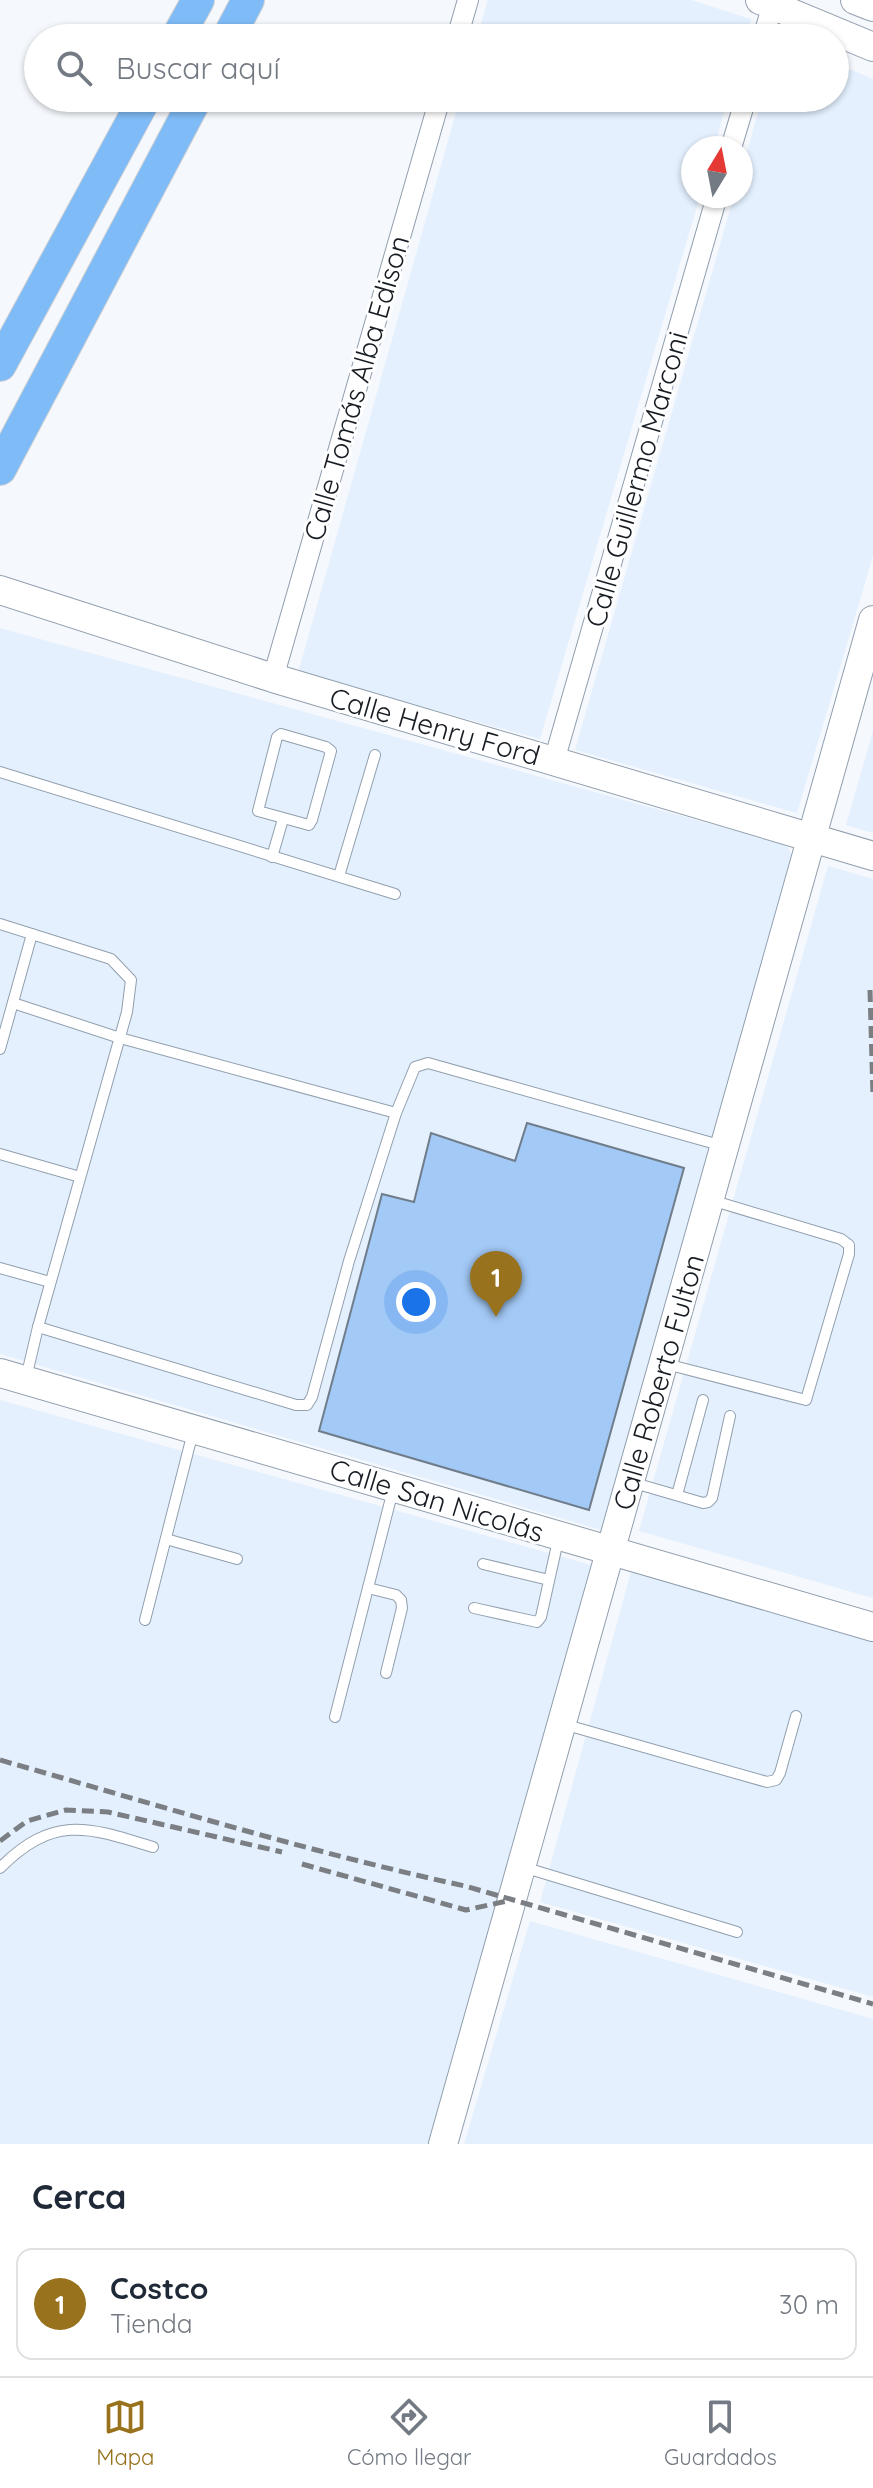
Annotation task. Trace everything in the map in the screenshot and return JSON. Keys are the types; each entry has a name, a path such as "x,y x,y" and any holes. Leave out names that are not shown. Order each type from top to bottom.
{"main road":[{"path":"185,24 198,0"},
{"path":"235,24 248,0"},
{"path":"0,365 137,112"},
{"path":"0,469 189,112"}],"street":[{"path":"461,24 468,0"},
{"path":"855,0 873,7"},
{"path":"764,24 766,2 818,24"},
{"path":"849,37 873,47"},
{"name":"Calle Tomás Alba Edison","path":"273,678 436,112"},
{"path":"735,136 742,112"},
{"name":"Calle Guillermo Marconi","path":"554,761 714,208"},
{"name":"Calle Henry Ford","path":"0,590 273,678 873,856"},
{"name":"Calle Roberto Fulton","path":"443,2144 873,620"},
{"name":"Calle San Nicolás","path":"13,1376 873,1627"}],"lane":[{"path":"286,734 326,747 332,756 309,825 283,819 258,811 257,807 277,737 286,734"},
{"path":"339,876 375,755"},
{"path":"0,772 395,894"},
{"path":"272,857 283,819"},
{"path":"0,924 111,959 131,980 127,1012 38,1327 13,1376"},
{"path":"0,1049 32,934"},
{"path":"13,1003 120,1038 396,1113"},
{"path":"38,1327 296,1405 307,1405 312,1397 349,1261 396,1113 415,1067 428,1063 725,1146"},
{"path":"0,1154 80,1177"},
{"path":"663,1363 806,1400 845,1268 849,1245 841,1239 709,1200"},
{"path":"0,1268 50,1282"},
{"path":"677,1495 703,1400"},
{"path":"630,1482 703,1503 712,1498 730,1416"},
{"path":"145,1620 194,1429"},
{"path":"335,1717 394,1486"},
{"path":"474,1608 537,1622 541,1617 559,1536"},
{"path":"166,1539 237,1559"},
{"path":"483,1564 549,1580"},
{"path":"368,1588 396,1595 401,1600 402,1608 386,1673"},
{"path":"562,1723 767,1782 776,1780 780,1773 796,1716"},
{"path":"0,1868 31,1842 52,1832 97,1830 153,1847"},
{"path":"521,1867 737,1932"}],"shaded area":[{"path":"488,0 691,0 751,19 750,24 481,24"},
{"path":"849,69 873,79 873,556 797,813 575,750 731,208 753,208 751,136 758,112 849,112"},
{"path":"456,112 724,112 717,136 681,136 681,208 696,208 540,739 298,673"},
{"path":"0,628 787,845 793,859 601,1530 0,1354"},
{"path":"873,731 873,833 846,825"},
{"path":"828,866 873,879 873,1598 639,1531"},
{"path":"0,1400 595,1566 432,2144 0,2144"},
{"path":"631,1572 873,1642 873,1997 540,1902"},
{"path":"530,1921 873,2019 873,2144 464,2144"}],"building":[{"path":"527,1123 684,1168 589,1510 319,1431 382,1194 414,1202 431,1133 515,1161"}],"railway":[{"path":"870,990 873,1096"},
{"path":"0,1760 289,1843 465,1886 873,2004"},
{"path":"0,1841 27,1821 66,1810 108,1812 282,1852"},
{"path":"302,1864 466,1910 507,1901"}],"place":[{"name":"Costco","path":"496,1317"}]}
